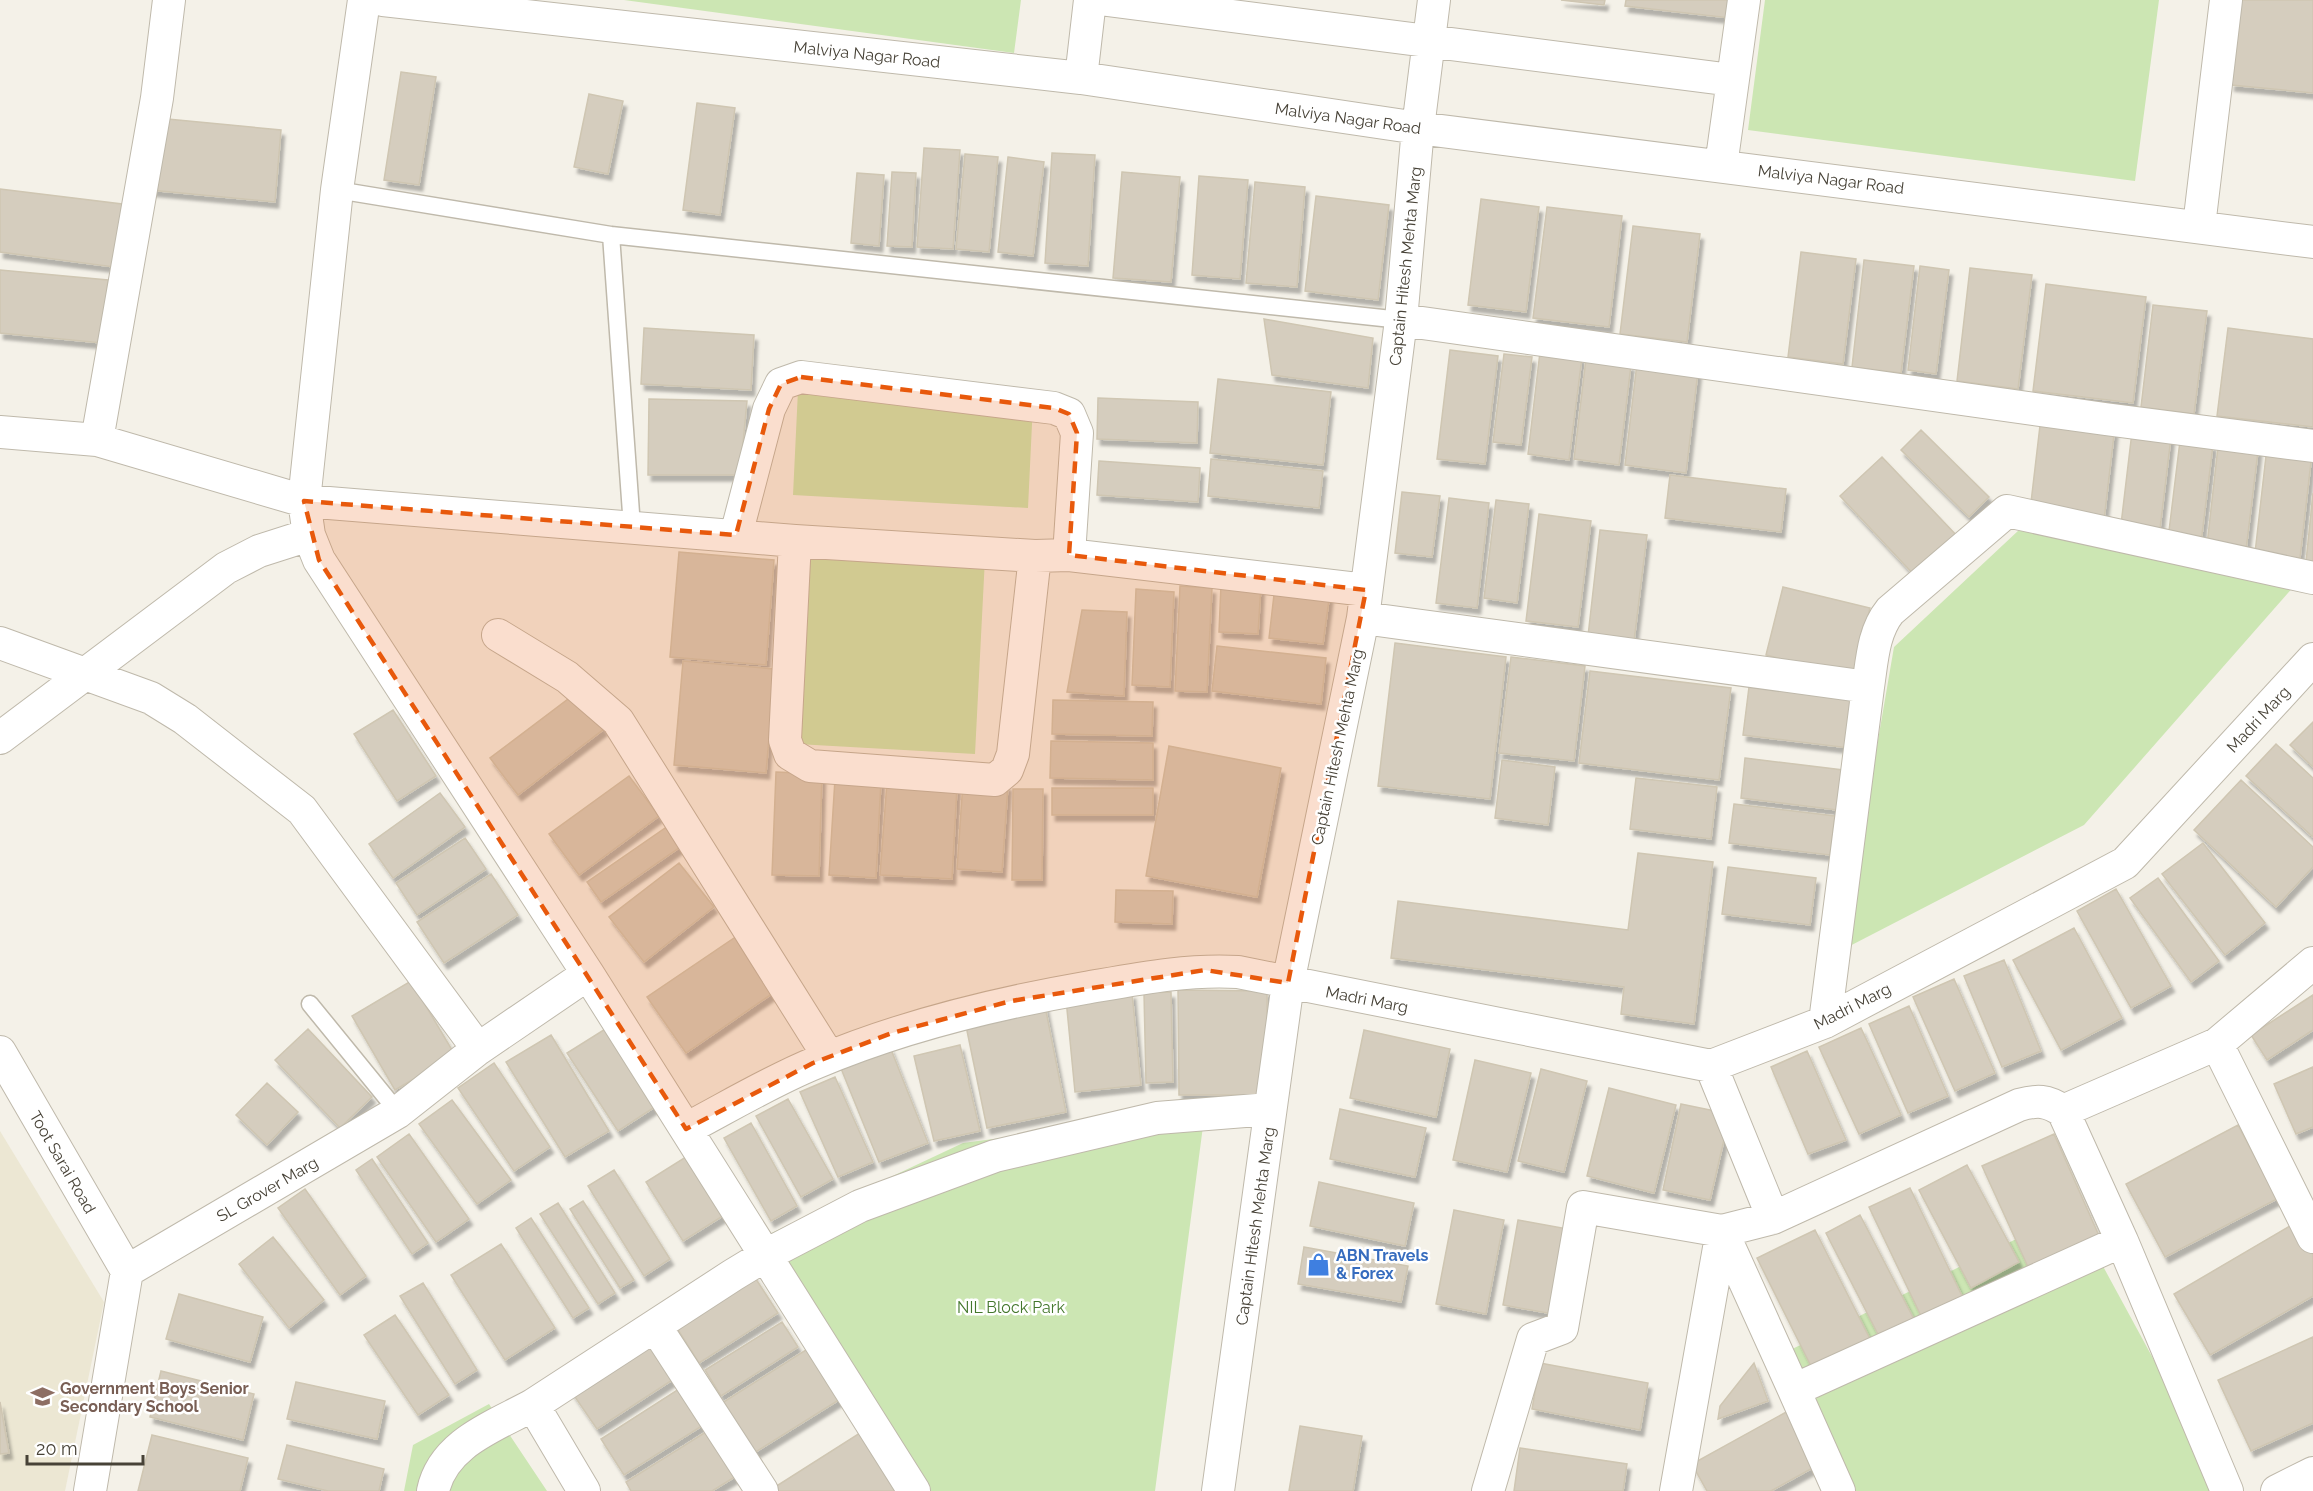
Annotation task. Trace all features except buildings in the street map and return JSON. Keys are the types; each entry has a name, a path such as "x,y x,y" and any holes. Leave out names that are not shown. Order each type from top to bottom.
{"street":[{"path":"97,440 157,98 169,0"},
{"path":"364,0 337,190 304,501 309,535 319,560 588,974 914,1491"},
{"name":"Malviya Nagar Road","path":"383,0 1081,78 1418,129 2313,242"},
{"path":"1081,78 1090,0"},
{"path":"1107,0 1267,10 1429,40 1732,80"},
{"name":"Captain Hitesh Mehta Marg","path":"1218,1491 1288,983 1364,604 1401,320 1418,129 1434,0"},
{"path":"1721,166 1744,0"},
{"path":"2199,226 2226,0"},
{"path":"1401,320 1653,357 2313,447"},
{"path":"736,535 769,409 781,384 801,377 1054,408 1068,414 1077,433 1069,555"},
{"path":"0,432 97,440 304,501 795,541 1035,556 1069,555 1868,687"},
{"path":"1825,1022 1868,687 1877,633 1881,622 1890,611 2007,511 2313,578"},
{"path":"0,738 226,568 259,551 309,535"},
{"path":"795,541 785,740 790,754 810,766 995,780 1007,770 1013,754 1035,556"},
{"path":"498,635 567,677 618,721 829,1057"},
{"path":"0,643 151,698 185,719 302,810 478,1049"},
{"name":"Madri Marg","path":"686,1129 813,1063 892,1033 1011,1001 1150,976 1205,970 1238,972 1711,1066 1825,1022 2125,863 2313,659"},
{"path":"2063,1111 2217,1044 2313,963"},
{"name":"SL Grover Marg","path":"126,1271 398,1112 478,1049 588,974"},
{"path":"2217,1044 2313,1237"},
{"name":"Toot Sarai Road","path":"0,1052 126,1271"},
{"path":"1711,1066 1773,1218"},
{"path":"1488,1491 1533,1339 1562,1328 1582,1207 1722,1231 1773,1218 2019,1105 2037,1100 2053,1103 2063,1111 2122,1241 2227,1491"},
{"path":"433,1491 446,1462 461,1444 533,1405 766,1255 860,1206 995,1156 1157,1118 1270,1109"},
{"path":"1722,1231 1839,1491"},
{"path":"1676,1491 1722,1231"},
{"path":"1794,1390 2122,1241"},
{"path":"90,1491 126,1271"},
{"path":"655,1326 762,1491"},
{"path":"533,1405 584,1491"},
{"path":"2277,1491 2313,1473"}],"lane":[{"path":"337,190 611,235 1401,320"},
{"path":"611,235 632,527"},
{"path":"310,1004 398,1112"}],"highlighted area":[{"path":"801,377 1054,408 1069,414 1077,433 1069,555 1366,590 1288,983 1205,970 1011,1001 892,1033 813,1063 686,1129 319,560 304,501 736,535 769,409 781,384"}],"shaded area":[{"name":"Government Boys Senior Secondary School","path":"0,1131 104,1302 65,1491 0,1491"}],"green space":[{"path":"624,0 1021,0 1014,53"},
{"path":"1765,0 2159,0 2135,181 1748,130"},
{"path":"798,390 1033,403 1028,508 793,495"},
{"path":"2019,530 2303,576 2084,825 1842,950 1894,647"},
{"path":"807,548 985,558 975,754 797,744"},
{"name":"NIL Block Park","path":"1205,1111 1155,1491 930,1491 763,1237 963,1143"},
{"path":"2073,1211 2225,1491 1829,1491 1764,1363"},
{"path":"489,1404 547,1491 404,1491 413,1445"}],"place":[{"name":"ABN Travels & Forex","path":"1318,1264"},
{"name":"Government Boys Senior Secondary School","path":"42,1397"}]}
